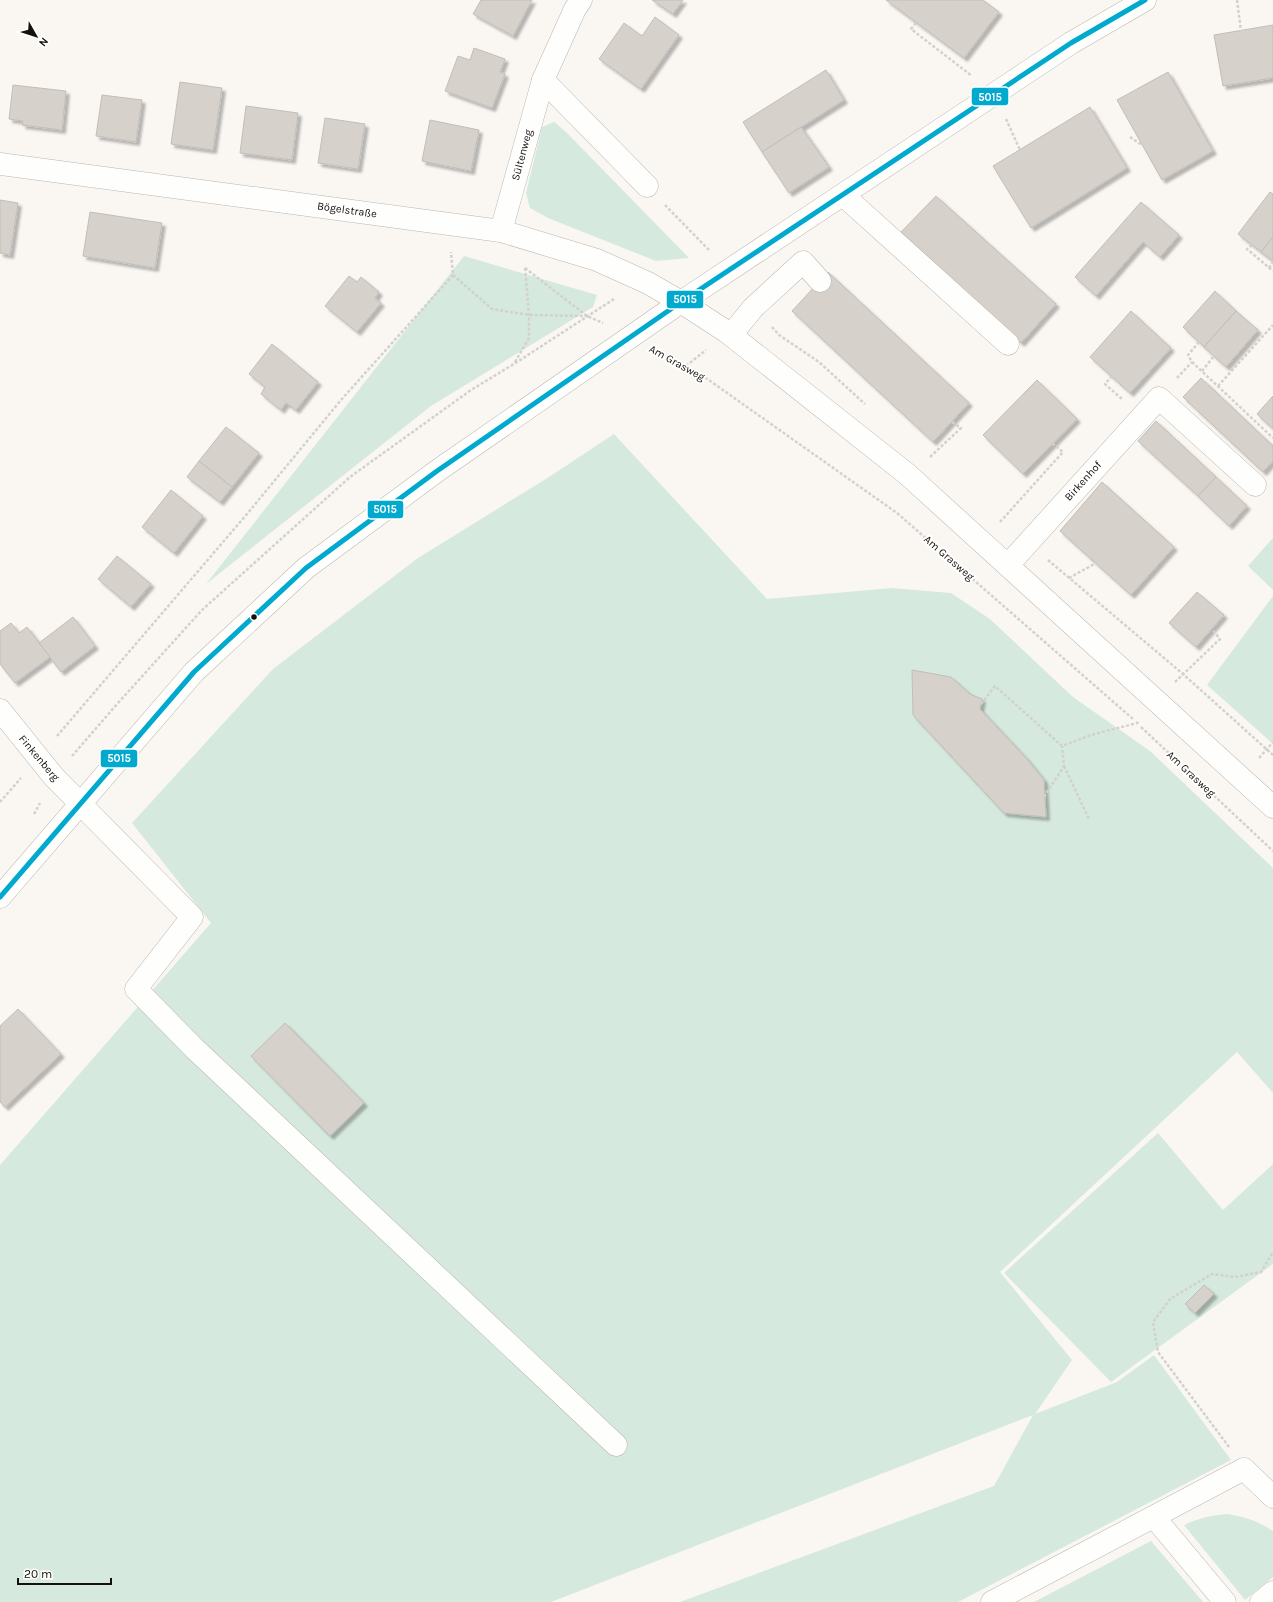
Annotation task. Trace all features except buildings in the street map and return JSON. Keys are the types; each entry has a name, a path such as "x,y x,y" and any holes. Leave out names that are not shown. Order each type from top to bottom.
{"street":[{"name":"Sültenweg","path":"511,234 543,80 575,9 581,0"},
{"path":"0,897 194,672 306,568 436,471 681,302 994,93 1071,43 1145,0"},
{"path":"543,80 647,186"},
{"name":"Bögelstraße","path":"0,164 459,225 511,234 597,260 648,283 681,302"},
{"path":"842,195 1008,344"},
{"path":"732,335 754,308 803,262 820,281"},
{"path":"681,302 732,335 907,474 1158,701 1273,808"},
{"name":"Birkenhof","path":"1008,565 1159,398 1255,485"},
{"name":"Finkenberg","path":"0,710 54,777 192,917 136,989 195,1049 616,1445"},
{"path":"992,1602 1244,1469 1273,1497"},
{"path":"1154,1517 1225,1602"},
{"path":"1261,1602 1273,1592"}],"path":[{"path":"1237,0 1241,30"},
{"path":"916,23 911,29 965,71"},
{"path":"994,93 1020,150"},
{"path":"1130,136 1142,145"},
{"path":"647,186 718,260 726,273"},
{"path":"459,225 451,248 453,275 492,309 529,315 587,316"},
{"path":"511,234 525,268 529,315 529,338 514,364"},
{"path":"1252,245 1247,249 1273,271"},
{"path":"1269,268 1273,262"},
{"name":"Am Grasweg","path":"525,268 587,316 696,371 897,514 1137,723 1273,851"},
{"path":"0,802 247,514 340,400 453,275"},
{"path":"1218,386 1273,325"},
{"path":"1199,342 1188,355 1192,362 1273,438"},
{"path":"1202,371 1214,356"},
{"path":"907,474 928,459 961,428 952,422"},
{"path":"983,542 1063,452 1053,444"},
{"path":"1049,602 1070,577 1096,563"},
{"path":"1158,701 1220,638 1212,629"},
{"path":"981,704 995,686 1062,746 1064,766 1089,819"},
{"path":"1062,746 1090,735 1137,723"},
{"path":"1044,797 1064,766"},
{"path":"1244,1469 1158,1352 1153,1322 1170,1298 1212,1274 1235,1277 1261,1272 1273,1252"}],"green space":[{"path":"554,122 566,132 689,258 656,261 548,218 530,208 526,193 542,127"},
{"path":"464,256 597,295 593,307 431,406 206,584"},
{"path":"614,434 767,599 892,588 951,593 990,619 1073,697 1150,751 1273,868 1273,1093 1237,1052 1000,1272 1072,1360 1035,1414 1117,1382 1154,1355 1231,1460 958,1602 680,1602 994,1486 1033,1415 551,1602 0,1602 0,1165 211,923 132,823 273,669 418,558 549,477"},
{"path":"1273,538 1273,590 1248,566"},
{"path":"1273,596 1273,744 1207,685"},
{"path":"1158,1133 1223,1210 1273,1164 1273,1264 1111,1382 1004,1273"},
{"path":"1228,1514 1251,1520 1273,1531 1273,1577 1245,1600 1184,1525 1206,1517"},
{"path":"1151,1541 1203,1602 1034,1602"}],"transit line":[{"name":"5015","path":"0,897 194,672 306,568 437,471 681,302 1071,43 1145,0"}]}
